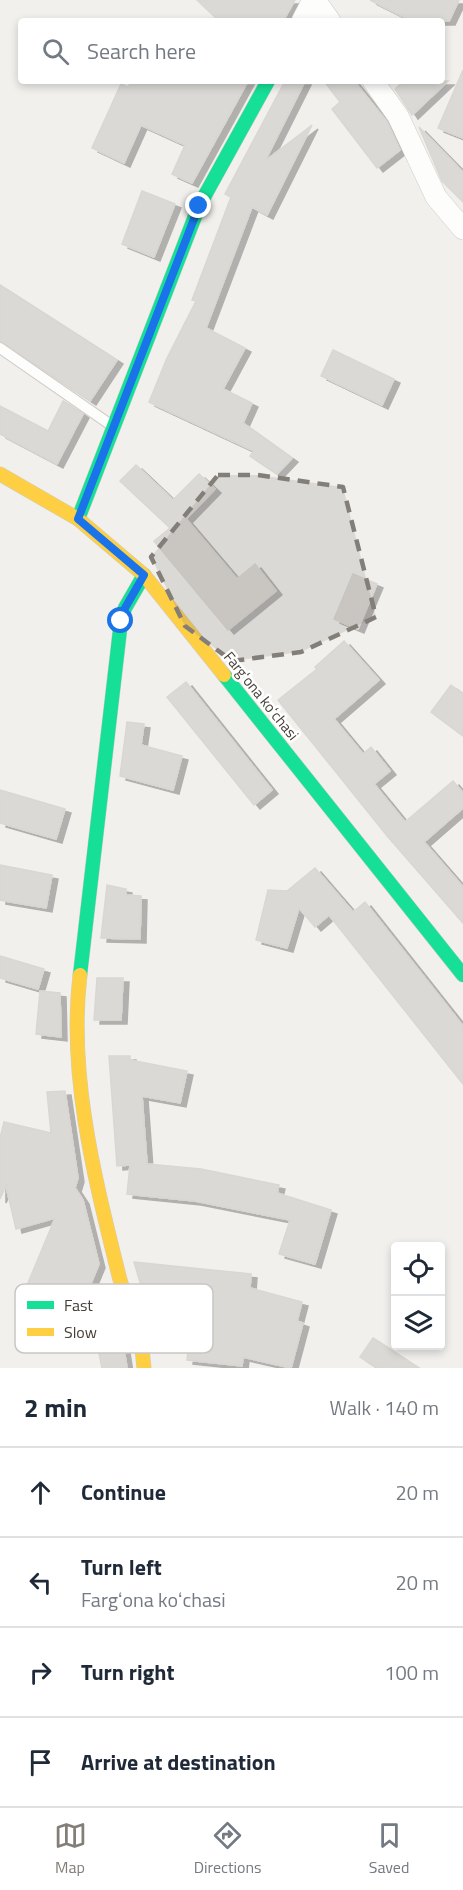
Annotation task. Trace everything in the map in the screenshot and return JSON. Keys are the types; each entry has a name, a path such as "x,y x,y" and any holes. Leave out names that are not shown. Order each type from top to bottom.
{"street":[{"path":"304,18 314,0 328,18"},
{"path":"78,519 199,206 266,84"},
{"path":"375,84 398,116 436,198 463,229"},
{"name":"Fargʻona koʻchasi","path":"0,474 78,519 144,575 463,975"},
{"path":"121,1284 91,1160 82,1091 76,1006 121,621 125,608 144,575"},
{"path":"142,1353 144,1368"}],"lane":[{"path":"0,348 115,428"}],"highlighted area":[{"path":"218,475 258,475 343,487 376,617 301,652 232,661 185,626 151,557"}],"building":[{"path":"197,0 295,0 285,18 216,18"},
{"path":"370,0 459,0 449,21 445,21 445,18 406,18"},
{"path":"463,70 463,138 438,128"},
{"path":"121,84 128,87 130,84 246,84 192,183 172,174 185,145 141,125 124,163 92,148"},
{"path":"283,84 304,84 265,161 312,125 267,215 252,207 206,328 245,348 223,389 252,403 243,423 292,458 277,474 250,456 254,451 149,402 167,358 196,301 192,300 231,197 225,194"},
{"path":"326,84 356,84 387,122 400,150 377,168 332,109 340,102"},
{"path":"401,84 445,84 412,115 395,89"},
{"path":"419,127 463,172 463,202 442,181"},
{"path":"142,191 175,204 154,257 122,244"},
{"path":"0,285 117,360 90,401 0,341"},
{"path":"333,350 394,379 382,405 321,376"},
{"path":"63,401 83,414 57,464 0,434 0,406 48,431"},
{"path":"136,465 173,500 199,474 215,489 186,519 237,579 255,564 276,591 228,630 154,541 170,528 120,481"},
{"path":"353,574 377,584 358,629 334,619"},
{"path":"344,641 379,680 334,719 363,754 371,747 390,771 374,784 405,822 453,781 463,793 463,808 424,842 463,887 463,923 388,837 278,700 317,669 315,667"},
{"path":"186,682 272,790 254,805 167,697"},
{"path":"451,685 463,694 463,736 431,712"},
{"path":"127,722 144,724 141,745 182,756 173,790 120,776"},
{"path":"0,790 65,809 56,839 0,823"},
{"path":"0,865 52,875 46,908 0,900"},
{"path":"315,868 353,912 365,902 463,1026 463,1084 329,915 315,927 299,908 287,948 256,940 268,890 287,891"},
{"path":"107,885 126,889 126,895 141,896 140,939 101,938"},
{"path":"0,956 44,969 38,989 0,978"},
{"path":"97,978 123,978 121,1020 94,1020"},
{"path":"40,991 60,993 61,1037 36,1034"},
{"path":"109,1056 130,1056 130,1060 187,1071 180,1103 142,1096 147,1164 201,1169 279,1185 277,1193 331,1210 315,1264 279,1254 290,1220 195,1201 127,1194 130,1165 117,1166"},
{"path":"65,1091 78,1178 75,1188 83,1200 99,1264 91,1284 28,1284 55,1218 16,1229 6,1186 0,1199 0,1138 4,1122 51,1133 47,1092"},
{"path":"134,1262 251,1274 250,1288 302,1302 297,1321 303,1323 291,1368 243,1357 242,1366 187,1360 188,1353 213,1353 213,1284 140,1284"},
{"path":"373,1338 419,1368 377,1368 360,1357"},
{"path":"99,1353 125,1353 127,1368 102,1368"}],"traffic: fast":[{"path":"78,519 199,206 266,84"},
{"path":"80,975 121,621 125,608 144,575"},
{"path":"224,675 463,975"}],"traffic: slow":[{"path":"0,474 78,519 144,575 224,675"},
{"path":"80,975 77,1013 78,1051 86,1127 101,1202 122,1284"},
{"path":"142,1353 144,1368"}],"route":[{"path":"121,621 125,608 144,575 78,519 199,206"}]}
